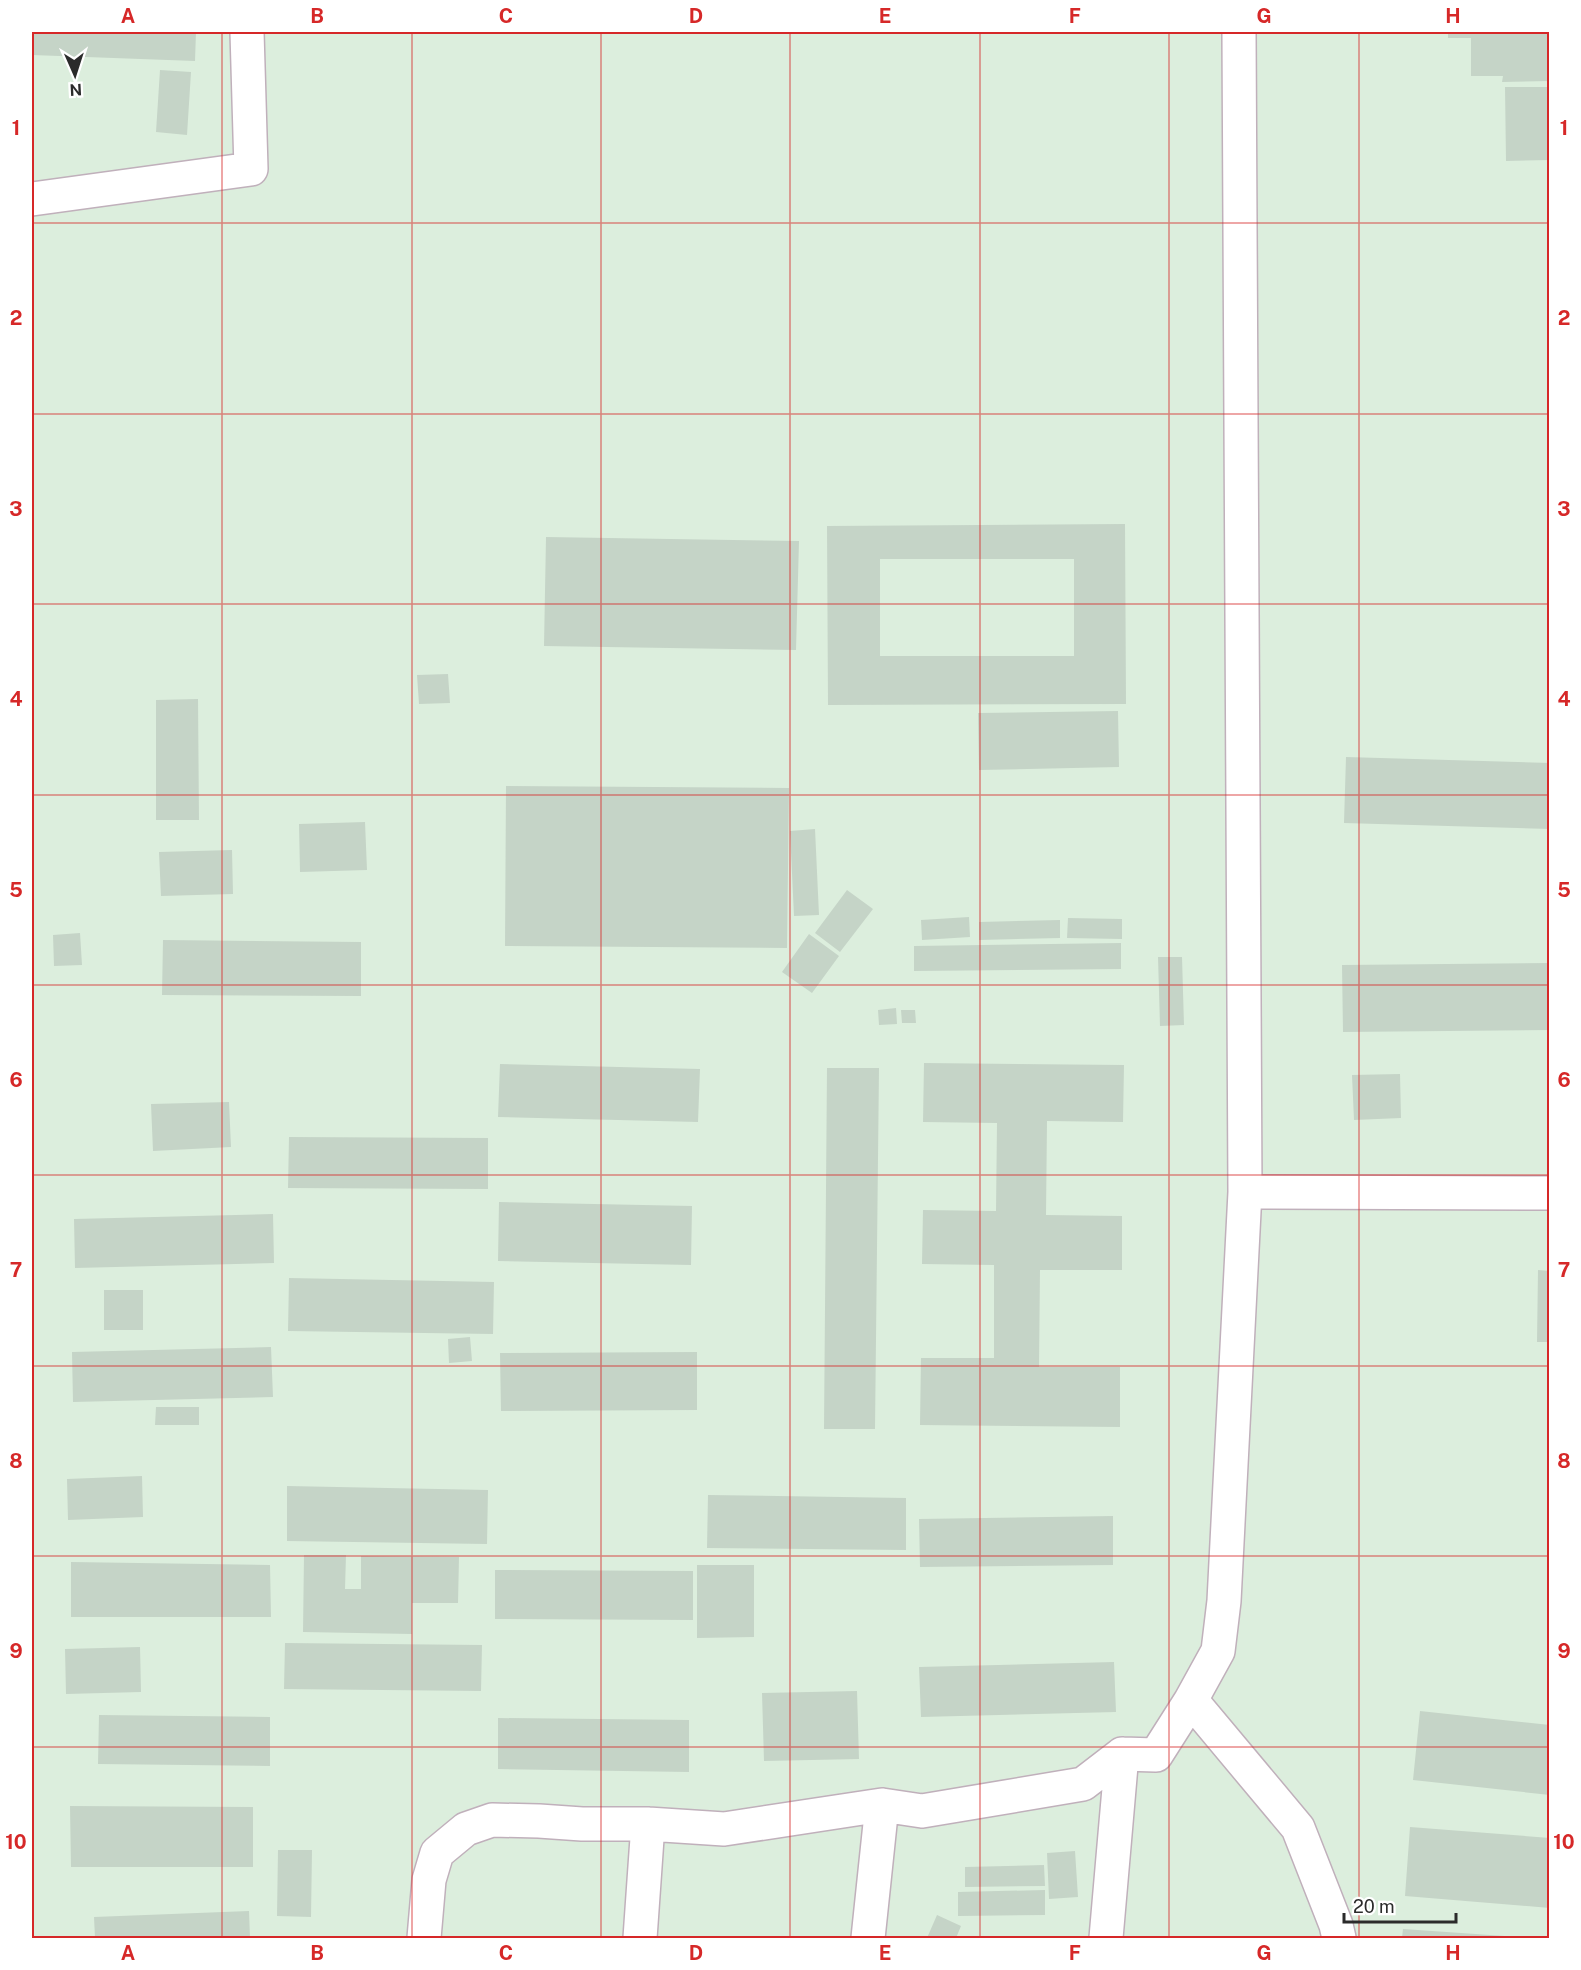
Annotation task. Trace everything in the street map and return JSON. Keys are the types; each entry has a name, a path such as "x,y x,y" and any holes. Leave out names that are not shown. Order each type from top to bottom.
{"street":[{"path":"32,199 251,169 247,32"},
{"path":"424,1938 429,1880 437,1853 466,1829 492,1820 648,1824 724,1829 882,1805 922,1811 1083,1784 1122,1754 1156,1755 1191,1700 1218,1651 1224,1601 1245,1191 1239,32"},
{"path":"1245,1191 1550,1194"},
{"path":"1191,1700 1298,1828 1339,1938"},
{"path":"1106,1938 1122,1754"},
{"path":"868,1938 882,1805"},
{"path":"640,1938 648,1824"}],"building":[{"path":"32,32 196,32 195,61 32,55"},
{"path":"1448,32 1550,32 1550,81 1502,82 1503,76 1471,76 1471,38 1448,38"},
{"path":"160,70 191,72 187,135 156,132"},
{"path":"1505,87 1550,87 1550,160 1506,161"},
{"path":"1125,524 1126,704 828,705 827,526","holes":["880,559 1074,559 1074,656 880,656"]},
{"path":"546,537 799,541 796,650 544,646"},
{"path":"448,674 450,703 419,704 417,675"},
{"path":"198,699 199,820 156,820 156,700"},
{"path":"1118,711 1119,767 979,770 978,713"},
{"path":"1346,757 1550,763 1550,829 1344,823"},
{"path":"506,786 789,788 787,948 505,946"},
{"path":"365,822 367,870 300,872 299,824"},
{"path":"815,829 819,915 794,916 790,831"},
{"path":"232,850 233,894 161,896 159,852"},
{"path":"847,890 873,909 840,952 815,933"},
{"path":"969,917 970,937 922,940 921,920"},
{"path":"1068,918 1122,919 1122,939 1067,938"},
{"path":"1060,920 1060,938 979,940 979,922"},
{"path":"80,933 82,965 54,966 53,935"},
{"path":"809,934 839,956 812,993 782,972"},
{"path":"163,940 361,942 361,996 162,995"},
{"path":"1121,943 1121,969 914,971 914,946"},
{"path":"1158,957 1182,957 1184,1025 1160,1026"},
{"path":"1550,963 1550,1030 1343,1032 1342,965"},
{"path":"896,1008 897,1024 879,1025 878,1010"},
{"path":"901,1010 915,1010 916,1023 902,1023"},
{"path":"924,1063 1124,1065 1123,1122 1047,1121 1046,1215 1122,1216 1122,1270 1040,1270 1039,1367 1120,1367 1120,1427 920,1425 921,1358 994,1358 994,1265 922,1264 923,1210 996,1211 997,1123 923,1122"},
{"path":"500,1064 700,1069 698,1122 498,1117"},
{"path":"827,1068 879,1068 875,1429 824,1429"},
{"path":"1400,1074 1401,1118 1354,1120 1352,1075"},
{"path":"229,1102 231,1147 153,1151 151,1104"},
{"path":"289,1137 488,1138 488,1189 288,1188"},
{"path":"499,1202 692,1206 691,1265 498,1261"},
{"path":"273,1214 274,1263 75,1268 74,1219"},
{"path":"1538,1270 1550,1271 1550,1342 1537,1342"},
{"path":"289,1278 494,1282 493,1334 288,1331"},
{"path":"104,1290 143,1290 143,1330 104,1330"},
{"path":"470,1337 472,1361 449,1363 448,1339"},
{"path":"271,1347 273,1397 73,1402 72,1352"},
{"path":"697,1352 697,1410 501,1411 500,1353"},
{"path":"156,1407 199,1407 199,1425 155,1425"},
{"path":"142,1476 143,1517 68,1520 67,1479"},
{"path":"287,1486 488,1490 487,1544 287,1541"},
{"path":"708,1495 906,1498 906,1550 707,1548"},
{"path":"1113,1516 1113,1565 920,1567 919,1519"},
{"path":"304,1555 346,1555 345,1589 361,1589 361,1556 459,1557 458,1603 412,1603 412,1634 303,1632"},
{"path":"71,1562 270,1565 271,1617 71,1617"},
{"path":"697,1565 754,1565 754,1637 697,1638"},
{"path":"495,1570 693,1571 693,1620 495,1619"},
{"path":"285,1643 482,1645 481,1691 284,1689"},
{"path":"140,1647 141,1692 66,1694 65,1649"},
{"path":"1114,1662 1116,1712 921,1717 919,1667"},
{"path":"857,1691 859,1759 764,1761 762,1693"},
{"path":"1420,1711 1550,1725 1550,1795 1413,1780"},
{"path":"99,1715 270,1717 270,1766 98,1764"},
{"path":"498,1718 689,1720 689,1772 498,1769"},
{"path":"70,1806 253,1807 253,1867 71,1867"},
{"path":"1410,1827 1550,1838 1550,1908 1405,1896"},
{"path":"278,1850 312,1850 311,1917 277,1916"},
{"path":"1075,1851 1078,1897 1049,1899 1047,1853"},
{"path":"1044,1865 1045,1886 965,1887 965,1867"},
{"path":"1045,1890 1045,1915 958,1916 958,1892"},
{"path":"249,1911 250,1938 95,1938 94,1917"},
{"path":"937,1915 961,1926 956,1938 927,1938"},
{"path":"1403,1929 1519,1937 1519,1938 1402,1938"}]}
